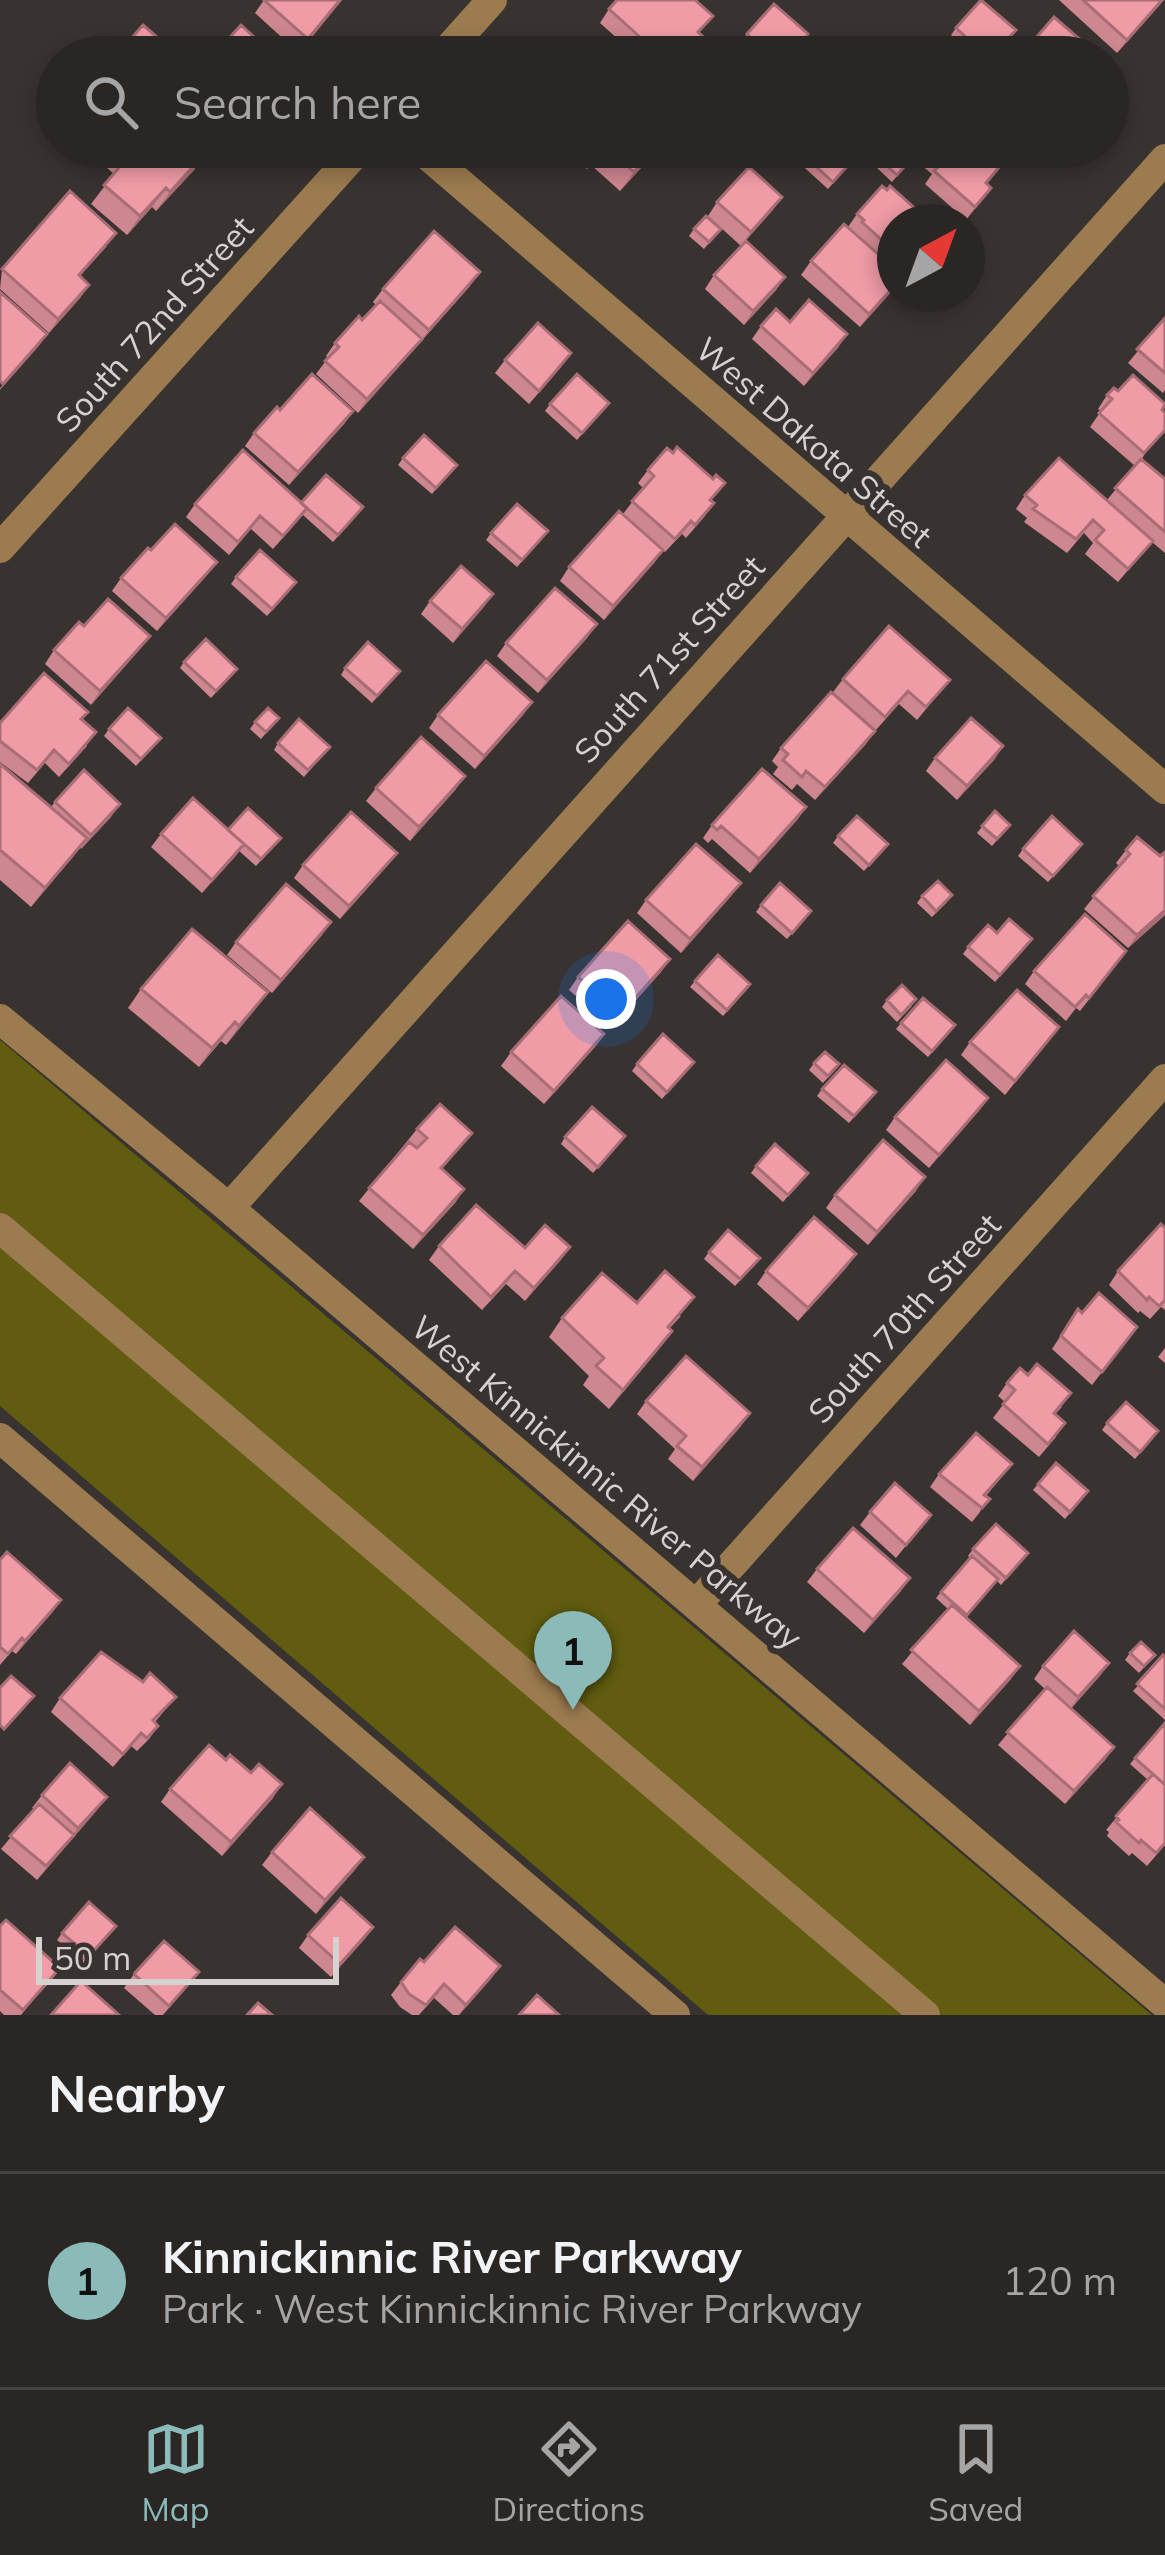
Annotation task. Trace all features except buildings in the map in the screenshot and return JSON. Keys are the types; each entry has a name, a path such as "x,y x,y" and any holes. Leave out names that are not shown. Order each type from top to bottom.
{"street":[{"path":"460,36 492,0"},
{"name":"South 71st Street","path":"229,1208 1165,159"},
{"name":"South 72nd Street","path":"0,548 342,168"},
{"name":"West Dakota Street","path":"442,168 1165,789"},
{"name":"West Kinnickinnic River Parkway","path":"0,1018 1163,1998"},
{"name":"South 70th Street","path":"696,1605 1165,1079"},
{"path":"0,1228 925,2015"},
{"path":"0,1438 675,2015"}],"shaded area":[{"path":"0,1040 1152,2015 708,2015 0,1406"}],"place":[{"name":"Kinnickinnic River Parkway","path":"573,1710"}]}
